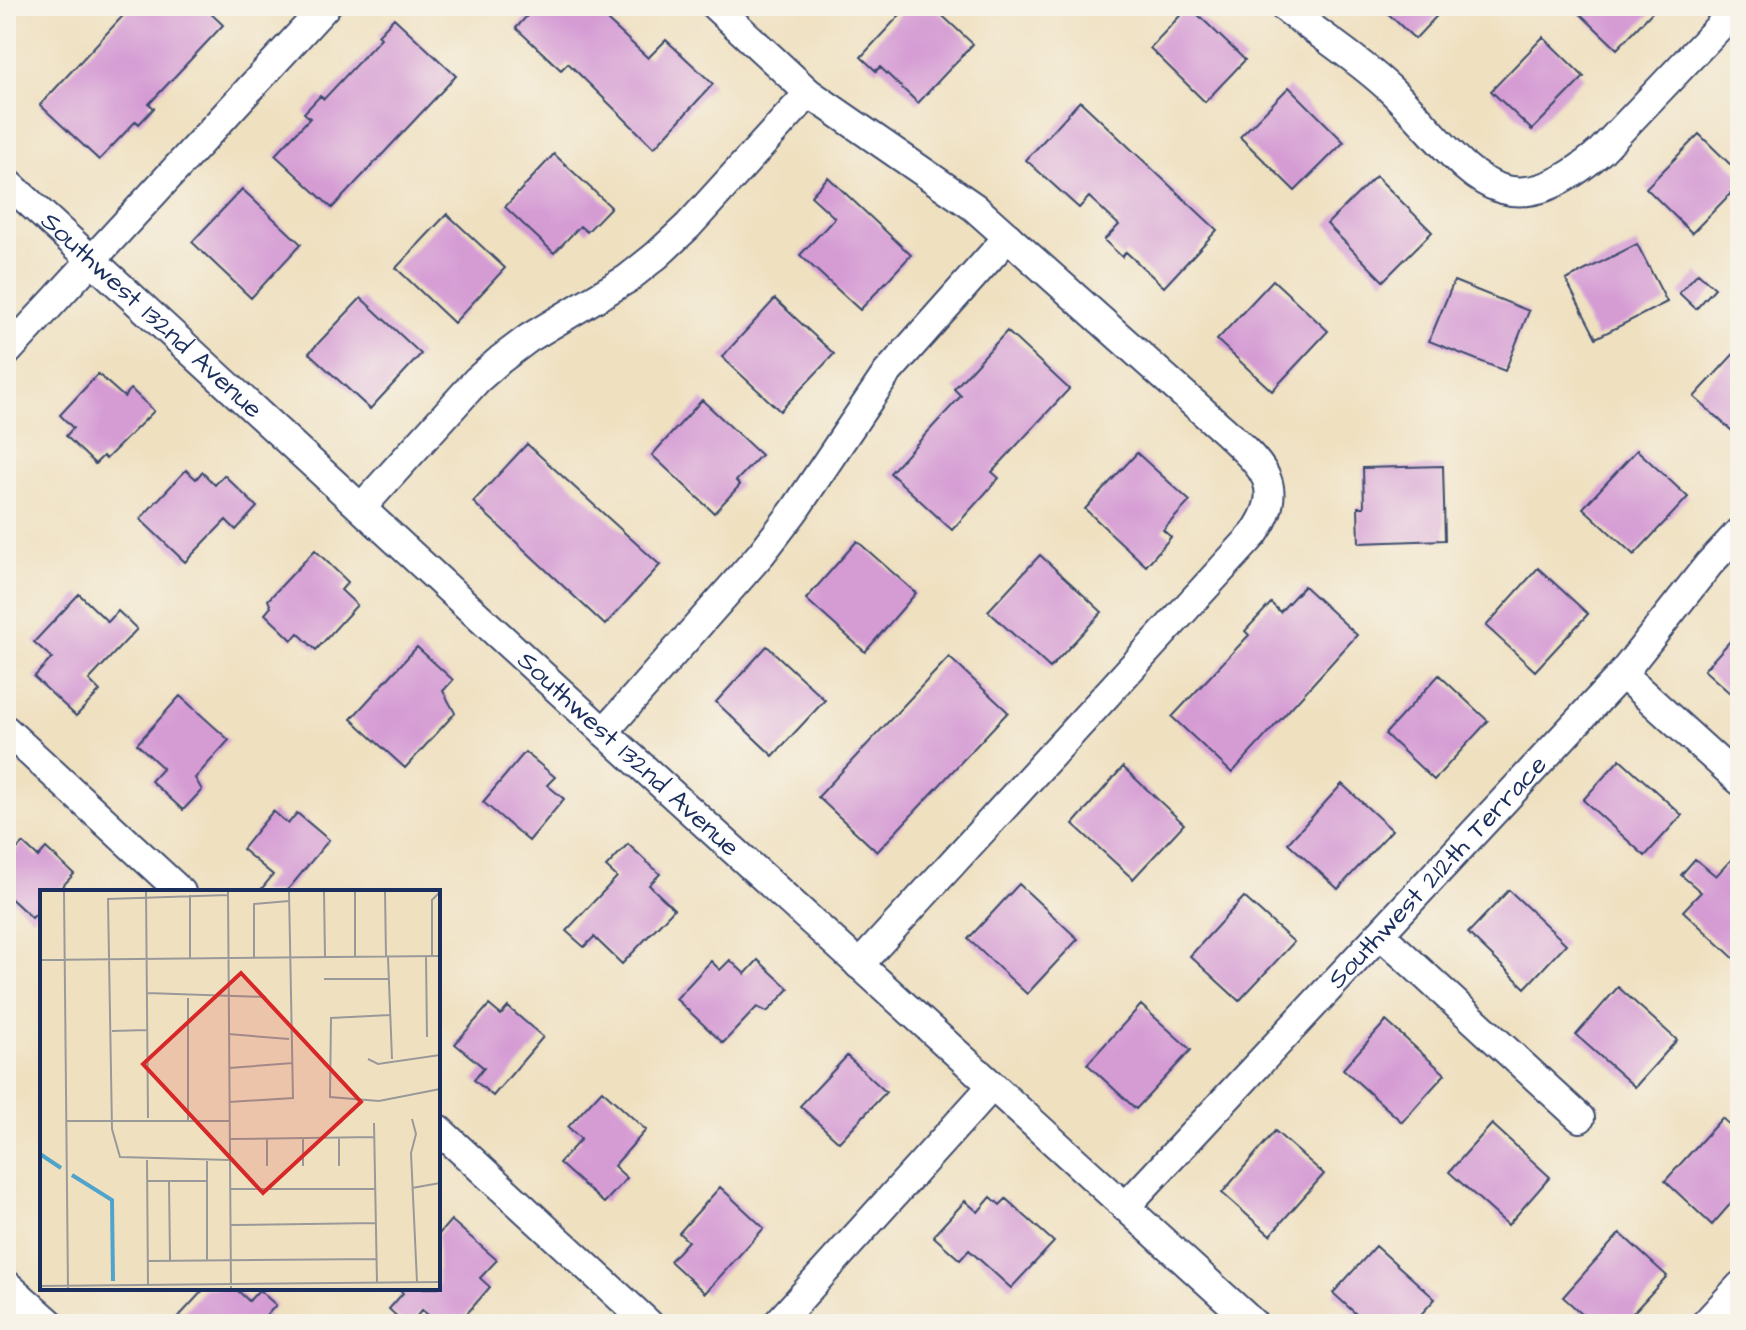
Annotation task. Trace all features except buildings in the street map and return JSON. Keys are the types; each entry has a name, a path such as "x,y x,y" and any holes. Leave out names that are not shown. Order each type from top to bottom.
{"street":[{"path":"6,353 326,6"},
{"path":"715,6 809,93 953,190 1008,237 1248,452 1264,471 1271,504 1254,534 859,965"},
{"path":"1283,6 1382,82 1477,178 1502,190 1521,193 1543,189 1579,170 1601,151 1739,6"},
{"path":"361,508 477,380 501,359 529,338 627,279 657,255 688,226 809,93"},
{"name":"Southwest 132nd Avenue","path":"6,181 604,732 1254,1324"},
{"path":"604,732 761,554 794,511 887,373 1008,237"},
{"name":"Southwest 212th Terrace","path":"1125,1207 1622,674 1709,564 1740,531"},
{"path":"1622,674 1740,781"},
{"path":"6,730 179,890"},
{"path":"1380,934 1580,1118"},
{"path":"777,1324 992,1086"},
{"path":"440,1131 649,1324"},
{"path":"6,1284 51,1324"},
{"path":"1705,1324 1740,1286"}]}
